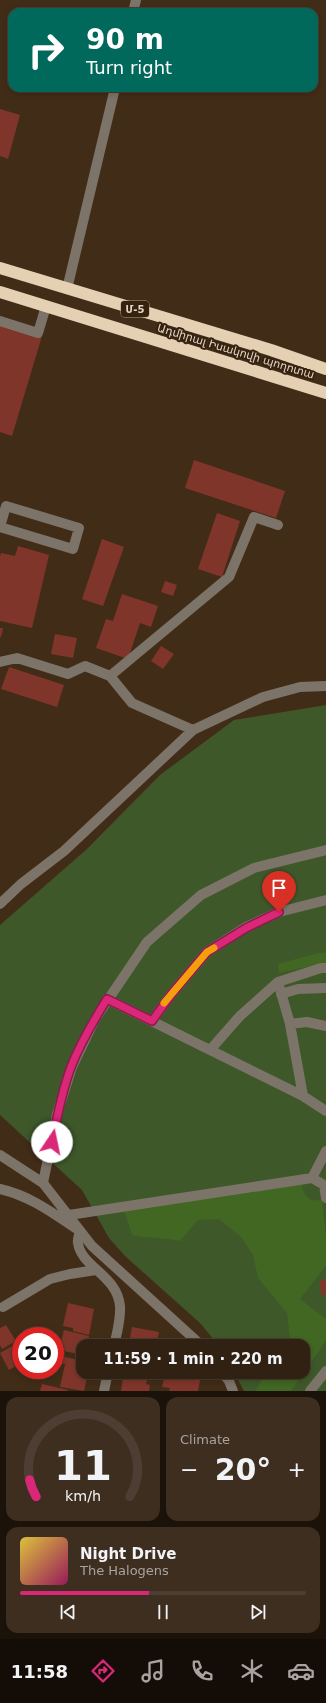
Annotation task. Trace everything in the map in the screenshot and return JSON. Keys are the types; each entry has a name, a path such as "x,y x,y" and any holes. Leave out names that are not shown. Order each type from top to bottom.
{"highway":[{"name":"Ադմիրալ Իսակովի պողոտա","path":"0,268 270,350 326,369"},
{"name":"Ադմիրալ Իսակովի պողոտա","path":"0,292 326,393"}],"street":[{"path":"67,289 114,92"},
{"path":"0,321 38,333 46,306"},
{"path":"6,506 79,528 73,549 0,527 6,506"},
{"path":"110,676 229,577 254,517 278,525"},
{"path":"0,662 17,658 68,674 85,666 110,676 132,703 193,730"},
{"path":"0,904 21,884 64,851 193,730 263,698 300,687 326,686"},
{"path":"43,1183 57,1114 72,1067 95,1018 147,942 201,895 254,868 326,850"},
{"path":"152,1021 173,992 207,952 246,928 279,912 326,900"},
{"path":"210,1050 240,1016 278,982 321,968 326,968"},
{"path":"278,982 290,1024 303,1096"},
{"path":"281,994 298,989 326,988"},
{"path":"107,999 303,1096 326,1111"},
{"path":"290,1024 307,1022 326,1026"},
{"path":"312,1178 326,1151"},
{"path":"0,1155 43,1183 92,1246 194,1339"},
{"path":"69,1215 312,1178 325,1182 326,1198"},
{"path":"0,1189 20,1195 42,1205 80,1231"},
{"path":"80,1231 77,1243 82,1255 96,1270 109,1280 116,1291 120,1306 119,1326 116,1339"},
{"path":"2,1307 50,1279 96,1270"},
{"path":"310,1391 326,1371"},
{"path":"104,1391 107,1379"},
{"path":"228,1386 233,1391"}],"green space":[{"path":"326,705 326,1391 244,1391 238,1379 310,1379 310,1339 213,1339 200,1323 125,1256 109,1238 82,1190 0,1115 0,925 87,849 160,775 234,720"},
{"path":"318,953 326,953 326,963 279,973 278,964"},
{"path":"302,1184 304,1192 308,1198 311,1200 322,1199 326,1236 326,1266 300,1299 326,1319 326,1341 310,1364 310,1339 290,1339 287,1313 258,1278 253,1255 241,1237 219,1219 198,1220 180,1241 132,1235 123,1207"},
{"path":"263,1379 299,1379 291,1391 255,1391"}],"building":[{"path":"0,109 20,115 8,159 0,156"},
{"path":"0,323 42,336 12,436 0,432"},
{"path":"194,460 285,491 276,518 185,488"},
{"path":"217,513 240,521 222,577 198,569"},
{"path":"102,539 124,547 103,606 82,599"},
{"path":"18,546 49,555 32,628 0,621 0,556 1,553 15,556"},
{"path":"165,581 177,585 173,596 161,592"},
{"path":"122,594 158,606 151,627 140,623 128,659 96,648 106,619 113,621"},
{"path":"0,628 3,628 1,637 0,637"},
{"path":"55,634 77,638 73,658 51,654"},
{"path":"161,646 174,654 163,669 151,661"},
{"path":"9,667 64,685 57,707 1,689"},
{"path":"320,1280 326,1280 326,1295 321,1295"},
{"path":"68,1303 94,1309 89,1335 73,1331 73,1328 63,1326"},
{"path":"6,1325 12,1335 12,1343 2,1349 0,1345 0,1328"},
{"path":"132,1327 159,1332 158,1339 130,1339"},
{"path":"64,1330 89,1336 88,1339 76,1339 76,1354 64,1351"},
{"path":"12,1346 12,1368 9,1370 0,1353"},
{"path":"64,1357 76,1359 76,1379 87,1379 84,1391 60,1387 62,1379 64,1379"},
{"path":"123,1379 147,1379 146,1384 150,1385 149,1391 121,1391"},
{"path":"164,1379 200,1380 198,1391 169,1391 170,1388 162,1387"},
{"path":"42,1384 68,1390 68,1391 40,1391"}],"slow traffic":[{"path":"164,1003 207,952 214,948"}],"route":[{"path":"52,1142 57,1114 72,1067 95,1018 107,999 152,1021 173,992 207,952 246,928 279,912"}]}
